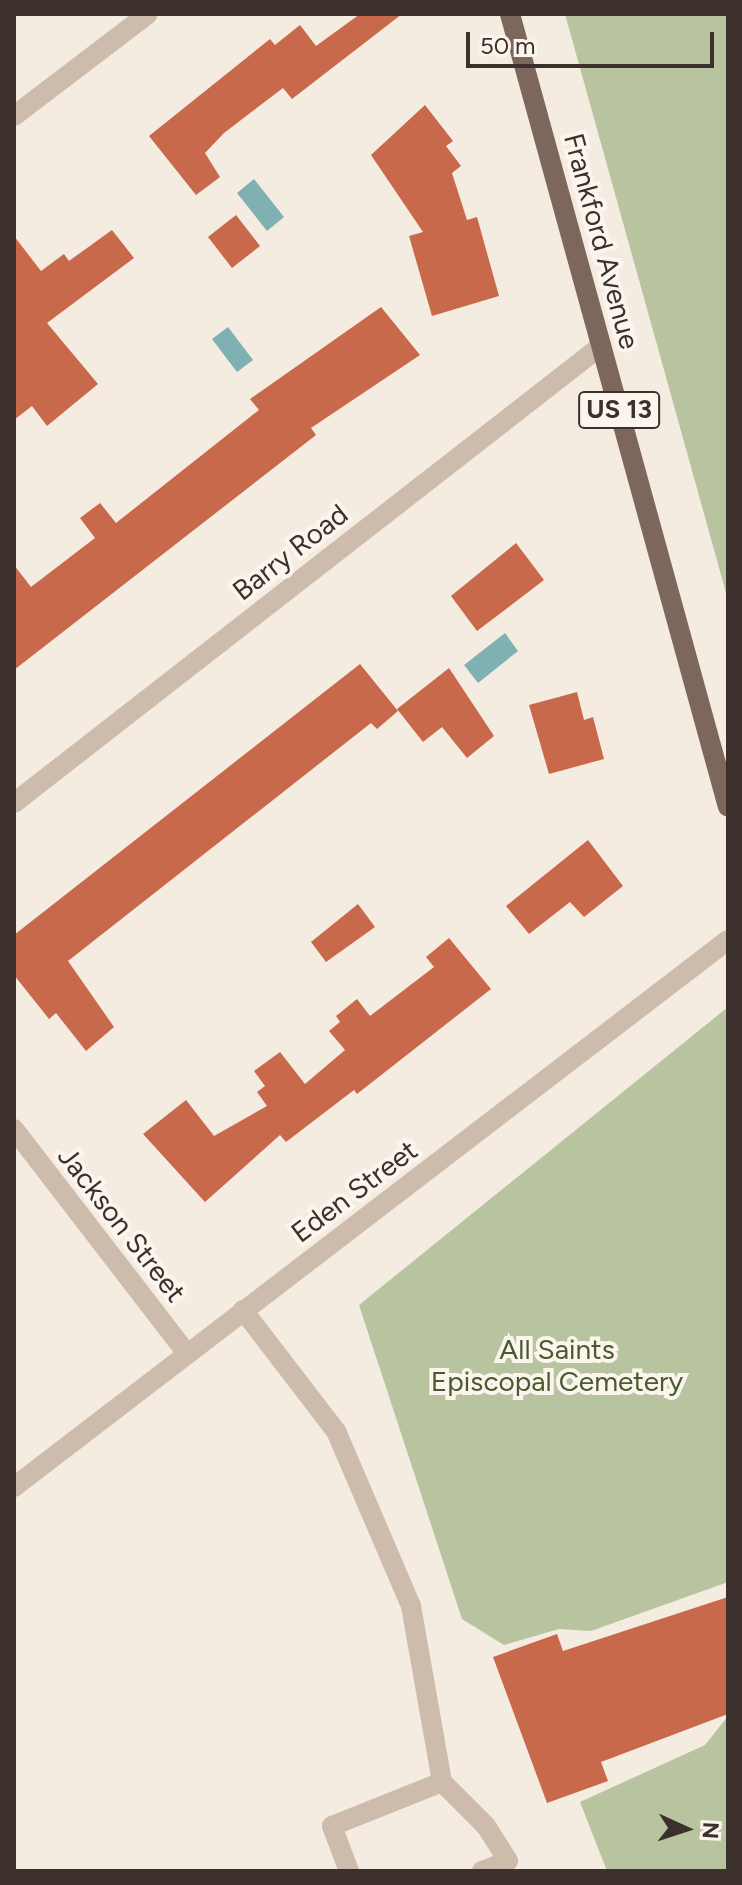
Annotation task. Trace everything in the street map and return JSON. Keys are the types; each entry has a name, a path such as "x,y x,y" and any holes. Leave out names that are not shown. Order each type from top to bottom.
{"main road":[{"name":"Frankford Avenue","path":"510,14 728,807"}],"street":[{"path":"14,116 148,14"},
{"name":"Barry Road","path":"14,803 601,346"},
{"name":"Eden Street","path":"14,1487 728,940"},
{"name":"Jackson Street","path":"14,1129 187,1354"},
{"path":"243,1310 336,1431 411,1606 442,1782 486,1826 508,1861 482,1871"},
{"path":"349,1871 332,1826 442,1782"}],"green space":[{"path":"565,14 728,14 728,600"},
{"name":"All Saints Episcopal Cemetery","path":"728,1007 728,1582 591,1631 559,1629 504,1645 462,1619 359,1305"},
{"path":"728,1716 728,1871 607,1871 580,1802 705,1745"}],"water":[{"path":"254,179 284,217 267,231 237,193"},
{"path":"228,327 253,360 237,372 212,339"},
{"path":"505,633 518,651 478,683 464,665"}],"building":[{"path":"360,14 402,14 292,99 283,88 224,133 205,153 220,177 196,195 149,136 270,39 275,45 300,25 316,46"},
{"path":"425,105 453,141 446,146 461,166 452,173 467,220 477,217 499,296 432,316 409,236 423,232 371,155"},
{"path":"236,215 260,246 232,268 208,237"},
{"path":"112,230 134,258 47,323 98,384 47,426 32,406 14,420 14,236 41,271 64,254 69,261"},
{"path":"381,307 420,355 311,428 316,435 14,670 14,565 31,587 95,538 80,518 100,503 116,523 259,410 250,399"},
{"path":"516,543 544,580 477,631 451,596"},
{"path":"360,664 398,711 377,729 371,723 68,961 114,1027 86,1051 56,1013 49,1019 14,975 14,935"},
{"path":"449,668 494,736 467,758 442,727 423,742 397,709"},
{"path":"577,692 584,720 593,717 604,759 549,774 529,705"},
{"path":"588,840 623,886 584,917 570,902 529,934 506,906"},
{"path":"358,904 375,927 326,962 311,942"},
{"path":"449,938 491,989 357,1094 354,1090 286,1142 280,1135 205,1202 143,1134 186,1100 214,1136 267,1106 257,1092 265,1086 254,1071 280,1052 305,1084 345,1050 329,1031 340,1022 336,1016 357,999 370,1016 434,967 426,957"},
{"path":"728,1597 728,1714 601,1762 608,1781 547,1803 493,1657 557,1634 563,1651"}]}
